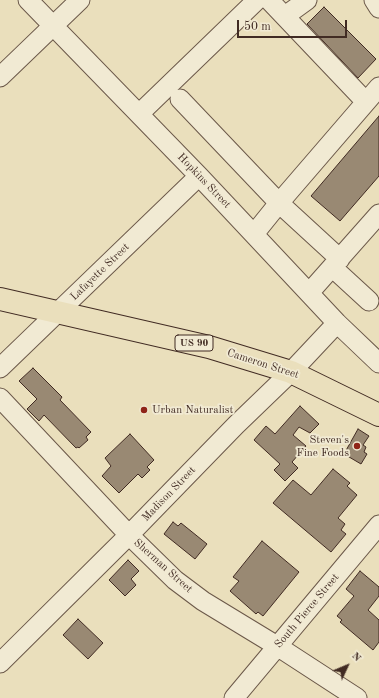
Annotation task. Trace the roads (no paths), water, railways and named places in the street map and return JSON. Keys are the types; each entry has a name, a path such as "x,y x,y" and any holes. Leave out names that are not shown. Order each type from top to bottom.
{"main road":[{"name":"Cameron Street","path":"0,299 209,347 291,372 379,415"}],"street":[{"name":"Hopkins Street","path":"28,0 199,176 337,323 379,363"},
{"path":"0,77 80,0"},
{"path":"139,114 256,0"},
{"path":"270,0 366,102"},
{"path":"285,16 307,0"},
{"path":"374,0 379,8"},
{"path":"254,234 379,87"},
{"path":"180,99 336,263 369,301"},
{"name":"Lafayette Street","path":"0,368 199,176"},
{"path":"309,293 379,214"},
{"name":"Madison Street","path":"0,663 129,535 236,425 291,372 337,323"},
{"name":"Sherman Street","path":"0,398 129,535 187,590 278,646 357,698"},
{"name":"South Pierce Street","path":"234,698 379,524"}],"place":[{"name":"Urban Naturalist","path":"144,410"},
{"name":"Steven's Fine Foods","path":"357,446"}]}
